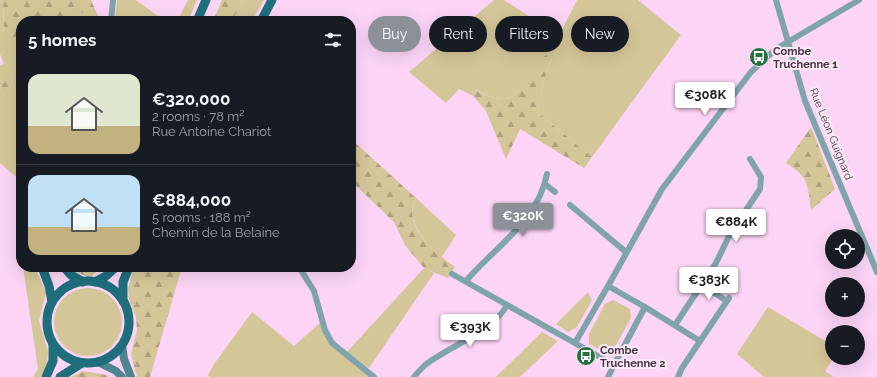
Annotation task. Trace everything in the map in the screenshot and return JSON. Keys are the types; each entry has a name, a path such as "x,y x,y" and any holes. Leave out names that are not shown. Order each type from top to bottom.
{"main road":[{"path":"199,16 206,0"},
{"path":"264,16 272,0"},
{"path":"44,272 49,286 52,302"},
{"path":"68,272 83,282"},
{"path":"95,282 110,272"},
{"path":"60,377 82,363 98,362 114,354 122,345 127,333 129,320 123,301 123,282 127,272"},
{"path":"82,363 63,354 53,344 49,336 47,319 52,302 63,290 83,282 95,282 111,289 123,301"},
{"path":"46,377 53,361 53,344"},
{"path":"122,345 124,359 131,377"},
{"path":"98,362 116,371 122,377"}],"street":[{"path":"112,16 114,0"},
{"name":"Rue Léon Guignard","path":"777,0 805,102 877,272"},
{"path":"575,343 662,189 742,82 769,54 859,0"},
{"path":"675,325 716,263 729,236 760,189 761,177 750,159"},
{"path":"466,281 480,265 523,223 534,208 545,184 547,174"},
{"path":"545,184 555,192"},
{"path":"570,204 626,252"},
{"path":"302,272 314,292 325,330 332,343 374,377"},
{"path":"452,274 614,365"},
{"path":"678,377 682,368 728,300 701,285"},
{"path":"608,286 700,341"},
{"path":"414,377 424,366 473,335 500,315 507,304"},
{"path":"608,377 645,307"}],"green space":[{"path":"0,0 3,0 4,36 12,40 16,39 16,177 0,163 0,99 10,87 13,79 0,79 0,65 4,64 0,54"},
{"path":"3,0 91,0 94,7 75,16 16,16 16,39 12,40 4,36"},
{"path":"117,0 136,0 158,16 115,16"},
{"path":"188,0 197,0 190,16 180,16"},
{"path":"222,0 243,0 235,16 215,16"},
{"path":"243,0 264,0 255,16 235,16"},
{"path":"494,0 504,0 528,16 495,16 495,52 549,52 511,98 501,99 488,96 475,89 473,96 459,89 446,103 409,72 433,52 487,52 487,16 475,16"},
{"path":"577,0 638,0 681,35 592,157 537,112 548,69 555,53 563,52 563,28"},
{"path":"94,7 98,16 75,16"},
{"path":"548,52 556,52 548,69 537,112 592,157 584,168 520,129 506,159 486,111 473,96 474,89 487,96 501,99 511,98"},
{"path":"13,78 10,87 0,99 0,79"},
{"path":"811,127 835,189 811,210 806,182 799,172 786,163"},
{"path":"356,144 416,198 413,208 413,219 416,228 422,238 438,254 455,267 448,278 424,268 405,245 394,222 356,186"},
{"path":"416,198 456,235 441,258 429,246 418,231 413,215 413,207"},
{"path":"424,268 434,273 369,368 346,353"},
{"path":"24,272 37,272 46,293 39,321 48,351 47,365 41,377 33,377 38,369"},
{"path":"77,272 96,272 90,278"},
{"path":"133,272 181,272 150,377 137,377 131,354 137,330 136,317 129,299 128,288"},
{"path":"88,288 101,291 112,298 119,309 122,322 119,335 112,346 101,353 88,356 75,353 64,346 57,335 54,322 57,309 64,298 75,291"},
{"path":"588,292 592,300 577,327 568,332 556,324"},
{"path":"613,300 630,309 631,318 614,349 606,353 589,344 589,334 605,304"},
{"path":"768,307 825,341 825,365 829,365 825,371 834,377 764,377 737,354"},
{"path":"252,312 294,346 321,322 324,330 370,377 210,377 208,375 214,364"},
{"path":"542,332 558,341 520,377 496,377"},
{"path":"84,371 106,375 108,377 70,377"}],"place":[{"name":"Combe Truchenne 1","path":"759,57"},
{"name":"Combe Truchenne 2","path":"586,356"}]}
